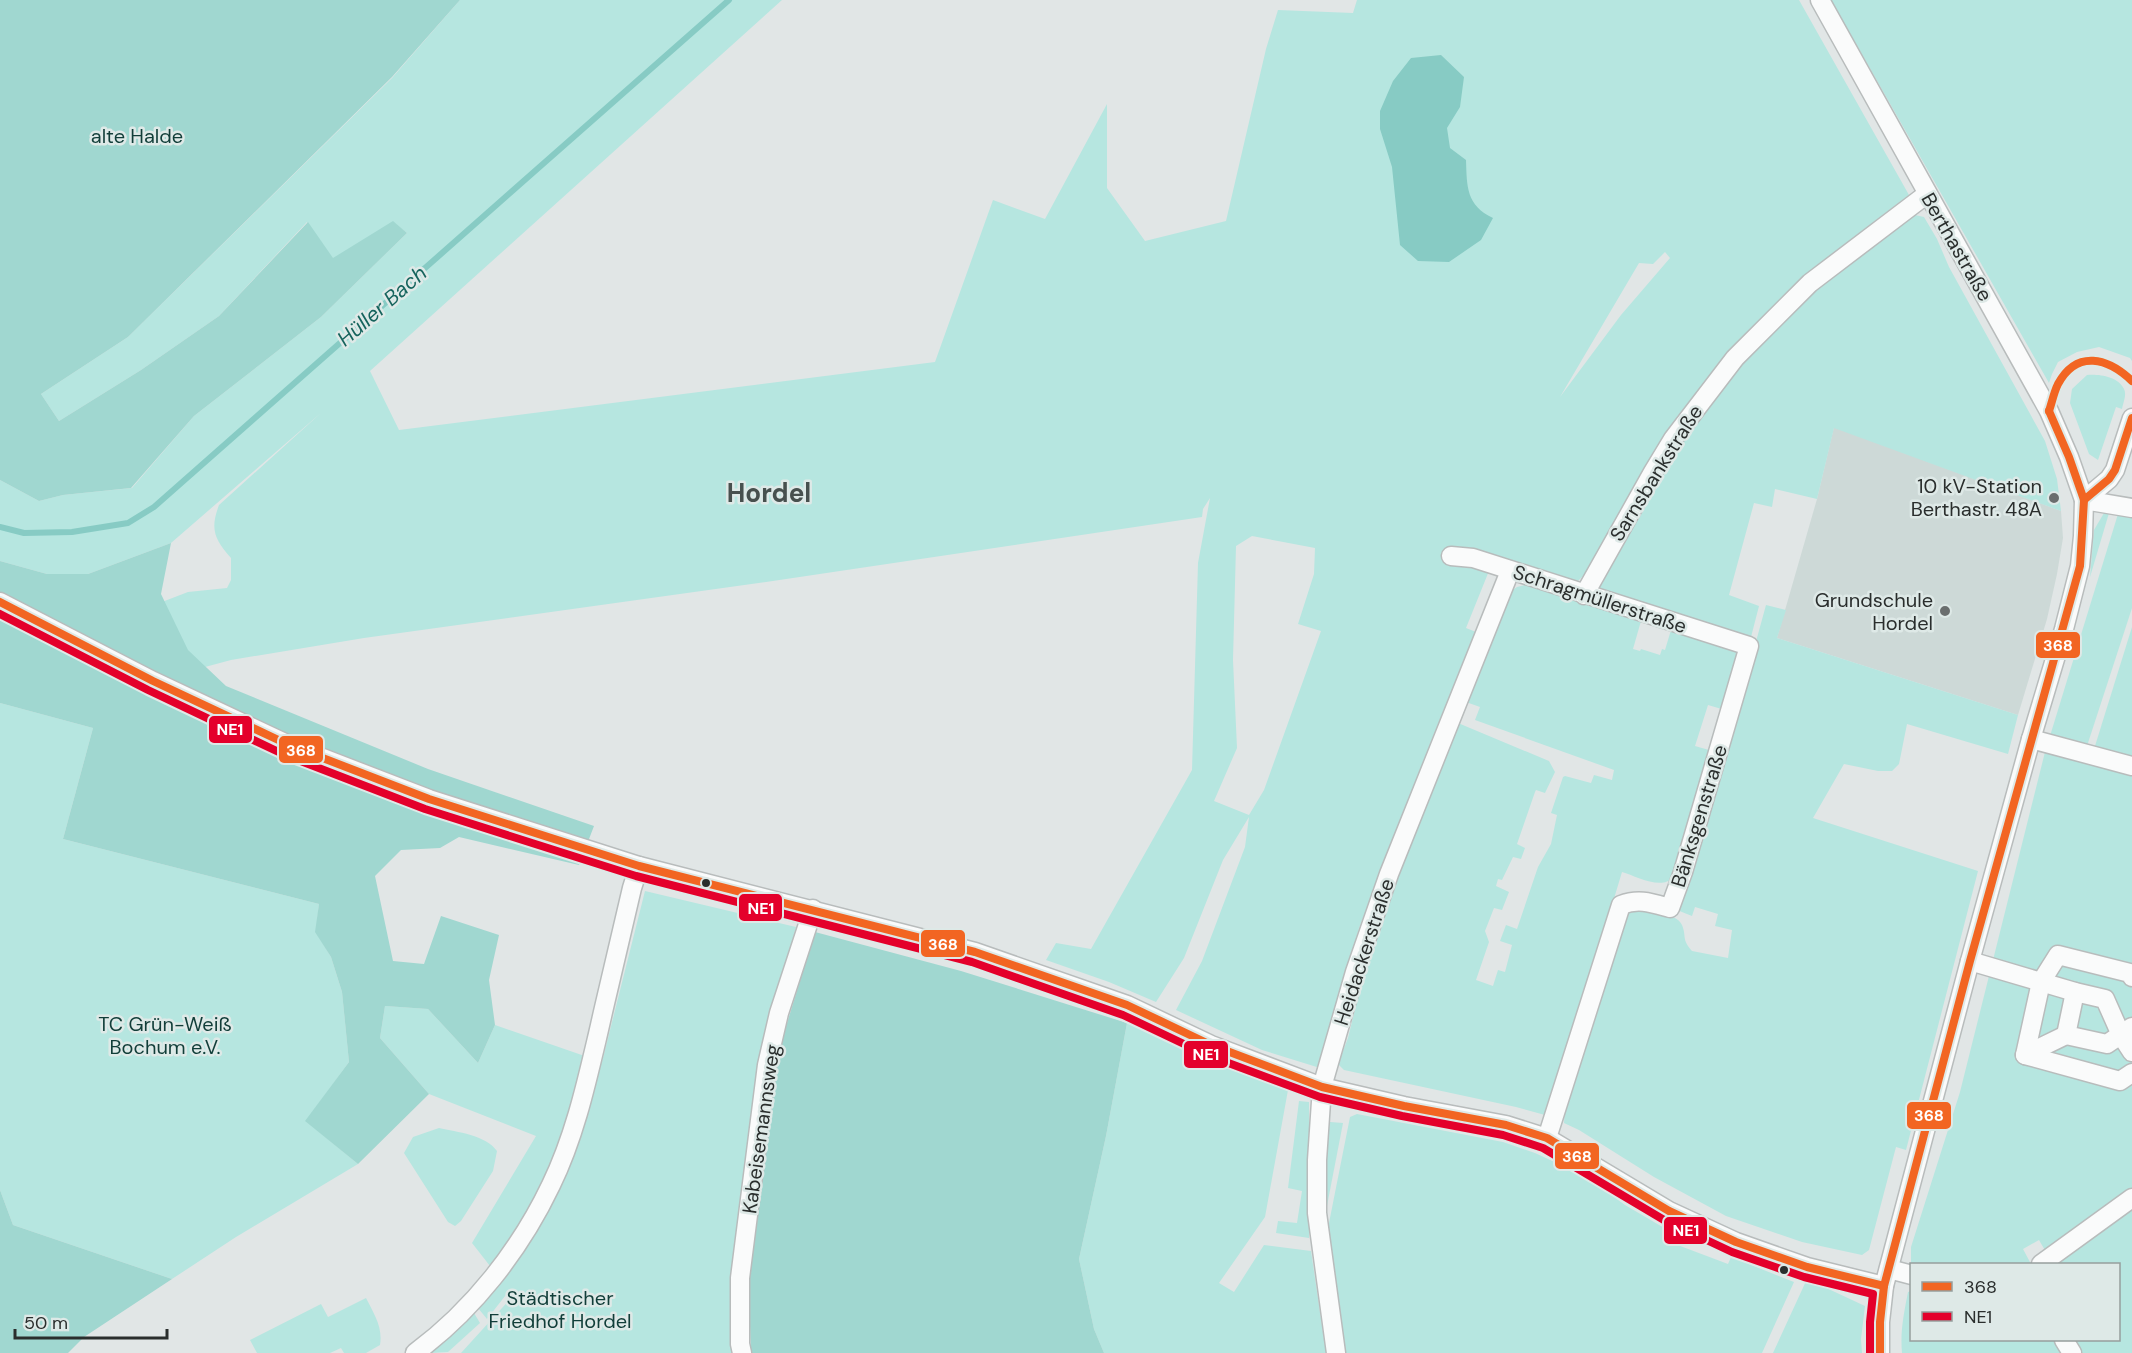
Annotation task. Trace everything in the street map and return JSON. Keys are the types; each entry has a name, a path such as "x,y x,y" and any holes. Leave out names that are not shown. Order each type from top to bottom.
{"street":[{"name":"Berthastraße","path":"1820,0 2049,411 2066,448 2084,500"},
{"name":"Sarnsbankstraße","path":"1584,595 1673,439 1735,357 1810,283 1927,194"},
{"path":"1880,1353 1880,1322 1887,1277 1970,961 2080,566 2084,500 2109,479 2115,470 2132,418"},
{"path":"2084,500 2132,508"},
{"name":"Schragmüllerstraße","path":"1451,556 1473,558 1749,646"},
{"name":"Heidackerstraße","path":"1336,1353 1317,1213 1317,1160 1322,1087 1355,972 1389,874 1510,571"},
{"path":"0,602 153,681 289,746 429,798 639,866 975,951 1127,1005 1211,1045 1322,1087 1404,1106 1506,1125 1547,1138 1669,1211 1736,1242 1807,1267 1887,1277 1910,1275"},
{"name":"Bänksgenstraße","path":"1547,1138 1621,905 1633,900 1670,909 1679,886 1749,646"},
{"path":"2031,739 2132,766"},
{"path":"415,1353 471,1304 487,1285 530,1226 552,1184 569,1141 586,1082 639,866"},
{"name":"Kabeisemannsweg","path":"742,1353 740,1278 767,1065 779,1013 813,909"},
{"path":"2025,1055 2041,982 2058,955 2132,976"},
{"path":"1970,961 2105,999 2126,1031 2132,1052"},
{"path":"2094,997 2100,966"},
{"path":"2066,1035 2075,992"},
{"path":"2025,1055 2066,1035 2107,1044 2126,1031"},
{"path":"2093,1074 2099,1042"},
{"path":"2025,1055 2120,1081 2132,1072"},
{"path":"2042,1263 2132,1198"}],"shaded area":[{"path":"1441,55 1464,77 1460,107 1447,128 1450,148 1466,160 1468,187 1473,201 1484,213 1493,218 1481,240 1449,262 1418,261 1400,245 1392,167 1380,129 1380,111 1393,81 1411,58"},
{"path":"1834,427 2061,511 2063,538 2057,574 2047,619 2018,715 1777,638 1817,499"}],"green space":[{"name":"alte Halde","path":"0,0 460,0 392,77 128,337 41,394 59,421 141,370 219,316 308,222 333,258 393,221 407,233 321,317 194,416 131,488 63,495 39,501 0,480"},
{"path":"460,0 782,0 370,371 399,430 935,362 993,200 1045,219 1107,104 1107,188 1145,241 1226,221 1266,49 1278,10 1353,13 1357,0 1799,0 1909,195 1801,280 1741,342 1692,404 1648,470 1586,573 1578,581 1495,556 1466,628 1476,632 1359,928 1320,1068 1262,1050 1176,1010 1202,961 1245,847 1249,817 1223,860 1184,958 1156,1002 1109,982 1046,960 1056,943 1091,949 1192,770 1198,563 1210,498 1203,509 1202,517 766,582 364,638 231,660 153,681 149,607 188,592 227,588 231,580 231,558 217,539 214,527 219,505 322,412 171,543 88,574 47,574 0,561 0,480 39,501 63,495 132,488 194,416 321,317 407,233 393,222 333,259 307,222 219,316 141,370 59,421 41,394 128,337 392,78","holes":["1665,252 1670,258 1621,315 1560,397 1639,263 1653,264","1252,536 1315,548 1314,574 1298,624 1321,631 1264,790 1249,815 1214,801 1237,748 1233,660 1236,546"]},
{"path":"1831,0 2132,0 2132,361 2130,358 2099,347 2077,352 2058,362 2049,383"},
{"path":"1915,215 1924,217 1937,239 1949,267 2045,441 2057,479 2061,511 1834,428 1817,499 1775,489 1772,507 1754,503 1729,595 1759,606 1751,637 1596,589 1680,445 1728,378 1802,300 1879,236"},
{"path":"2087,375 2113,379 2125,391 2122,409 2116,407 2098,460 2089,454 2070,403 2072,389"},
{"path":"2104,513 2109,513 2090,577 2094,530"},
{"path":"2118,514 2132,518 2132,608 2086,749 2050,736"},
{"path":"171,543 161,594 188,650 226,686 428,769 594,826 579,865 459,837 440,848 401,850 375,876 393,961 424,964 441,916 499,935 489,980 495,1025 478,1063 428,1009 385,1006 380,1038 429,1094 358,1164 305,1121 349,1062 342,992 331,957 315,932 319,904 63,839 93,728 0,703 0,561 47,574 88,574"},
{"path":"1525,585 1641,621 1633,649 1660,655 1662,649 1665,650 1671,630 1736,652 1738,660 1725,710 1708,705 1695,746 1709,750 1673,877 1668,881 1656,883 1622,872 1584,998 1545,1115 1344,1070 1338,1064 1348,1038 1360,989 1386,908 1458,723 1549,761 1555,772 1545,793 1536,790 1535,792 1517,844 1525,848 1521,859 1513,857 1502,880 1498,879 1496,886 1509,892 1502,910 1494,908 1485,931 1489,942 1476,980 1493,986 1498,970 1505,972 1512,945 1500,941 1506,925 1517,929 1538,867 1551,844 1557,815 1551,813 1563,777 1591,783 1594,775 1612,780 1614,770 1475,720 1480,707 1466,702 1490,647 1510,592"},
{"path":"1766,605 1786,610 1777,638 2018,715 2008,754 1907,724 1899,764 1892,771 1878,771 1844,764 1813,818 1978,871 1906,1150 1896,1147 1869,1250 1862,1255 1802,1242 1726,1216 1654,1177 1564,1123 1565,1108 1628,909 1658,912 1673,917 1682,925 1685,940 1692,951 1728,958 1732,930 1715,926 1718,914 1695,907 1692,916 1677,910 1716,788"},
{"path":"2132,627 2132,757 2095,746"},
{"name":"TC Grün-Weiß Bochum e.V.","path":"0,703 93,728 63,839 319,904 316,932 331,957 342,992 349,1062 306,1121 358,1164 236,1237 172,1279 13,1225 0,1190"},
{"path":"2046,748 2132,774 2132,1188 2046,1252 2039,1240 2023,1249 2030,1263 1911,1263 1911,1247 1960,1092"},
{"name":"Städtischer Friedhof Hordel","path":"645,891 796,927 773,1010 733,1353 461,1353 513,1296 509,1291 487,1319 478,1308 501,1280 472,1243 536,1136 429,1094 380,1038 385,1006 428,1009 478,1063 495,1025 602,1062"},
{"path":"733,898 789,912 795,923 732,906"},
{"path":"815,932 961,971 1127,1023 1106,1136 1079,1259 1094,1329 1104,1353 751,1353 748,1272 762,1159 780,1046"},
{"path":"1127,1023 1288,1090 1265,1217 1219,1283 1234,1292 1264,1245 1311,1251 1326,1353 1104,1353 1094,1329 1079,1259 1106,1136"},
{"path":"1299,1101 1309,1102 1309,1238 1276,1233 1278,1221 1297,1223 1302,1191 1288,1188"},
{"path":"1357,1114 1503,1142 1535,1153 1587,1177 1625,1205 1671,1232 1667,1241 1728,1264 1731,1257 1794,1282 1762,1353 1345,1353 1328,1228 1350,1117"},
{"path":"1330,1122 1343,1123 1325,1216 1327,1144"},
{"path":"439,1128 479,1138 497,1151 493,1171 461,1221 455,1226 448,1222 404,1153 413,1137"},
{"path":"0,1190 13,1225 172,1279 84,1337 68,1353 0,1353"},
{"path":"2132,1206 2132,1353 2081,1353 2074,1341 2120,1341 2120,1263 2055,1263"},
{"path":"1807,1279 1865,1306 1861,1339 1862,1353 1773,1353"},
{"path":"1910,1291 1910,1341 2056,1341 2062,1353 1902,1353 1908,1292"},
{"path":"366,1298 377,1321 381,1338 380,1345 366,1353 344,1353 341,1348 330,1353 257,1353 250,1340 321,1304 328,1317"},
{"path":"474,1313 480,1323 448,1352 430,1353"}],"waterway":[{"name":"Hüller Bach","path":"0,527 24,533 72,532 128,523 154,507 729,0"}],"transit line":[{"name":"368","path":"2049,411 2058,384 2066,373 2083,362 2103,363 2123,373 2132,381"},
{"name":"368","path":"1880,1353 1880,1322 1884,1286 1970,961 2080,566 2084,500 2049,411"},
{"name":"368","path":"2084,500 2109,479 2115,470 2132,418"},
{"name":"368","path":"0,602 153,681 289,745 429,799 639,866 975,952 1127,1005 1211,1045 1322,1087 1404,1106 1506,1125 1547,1138 1669,1211 1736,1242 1807,1267 1884,1286"},
{"name":"NE1","path":"0,614 148,690 285,755 425,809 636,876 972,962 1123,1015 1207,1055 1320,1097 1402,1116 1503,1135 1543,1148 1664,1220 1732,1252 1804,1277 1873,1294 1870,1353"}],"place":[{"name":"10 kV-Station Berthastr. 48A","path":"2054,498"},
{"name":"Grundschule Hordel","path":"1945,611"}],"district":[{"name":"Hordel","path":"769,493"}]}
